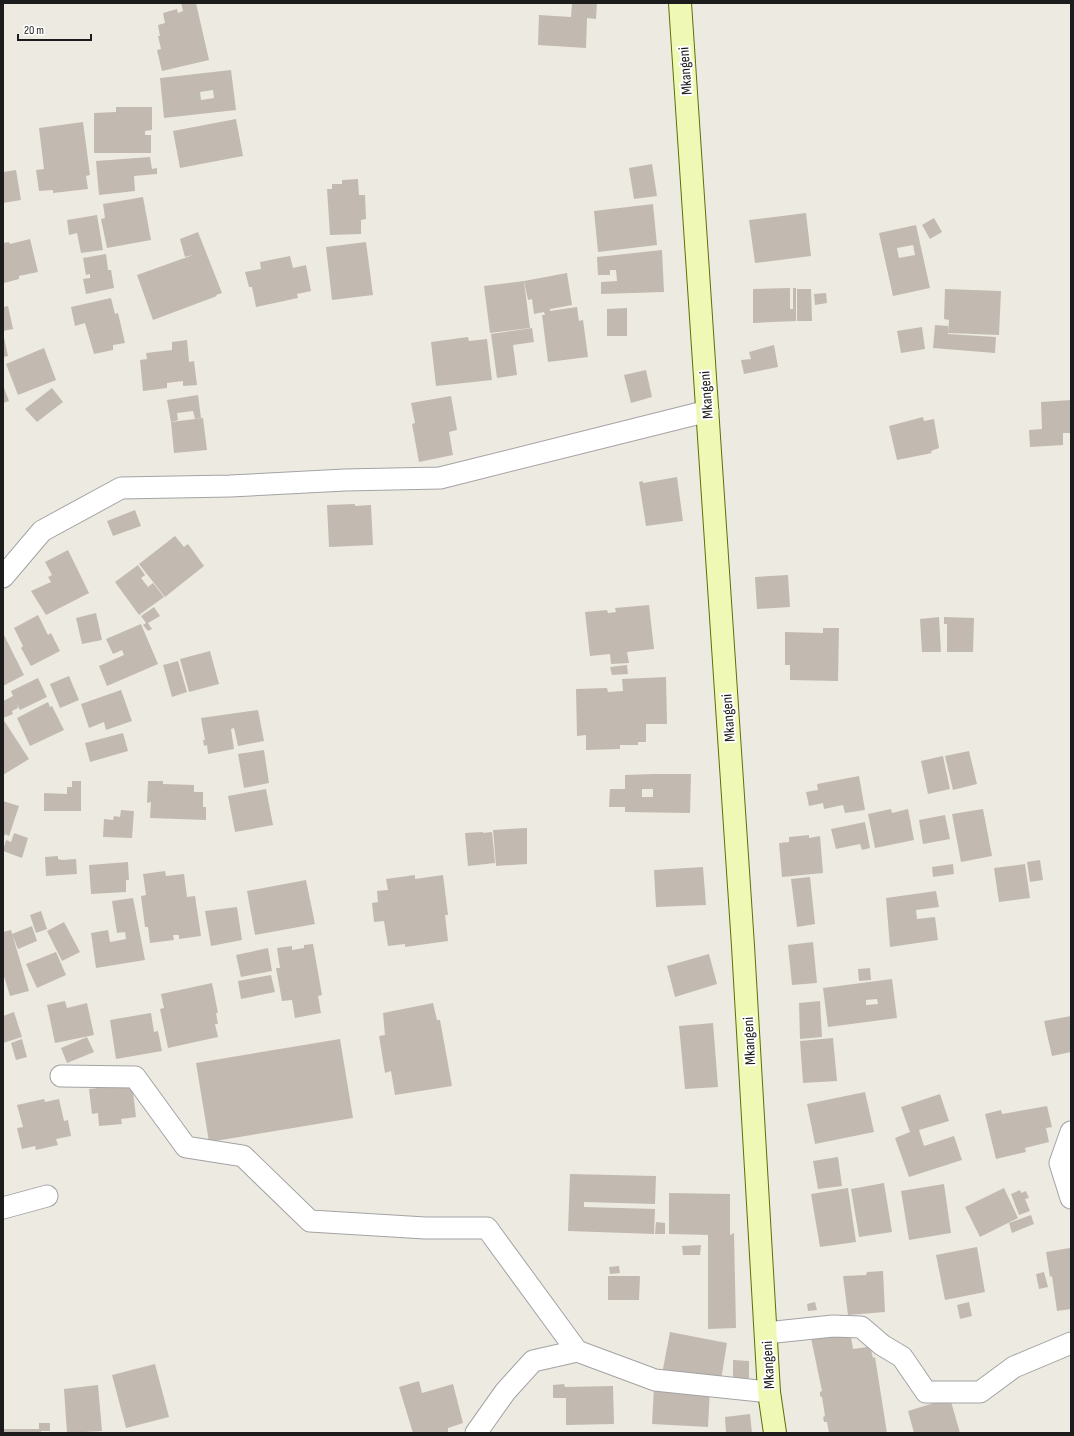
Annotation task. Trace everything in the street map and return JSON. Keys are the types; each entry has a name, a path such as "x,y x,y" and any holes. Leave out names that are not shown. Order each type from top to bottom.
{"street":[{"name":"Mkangeni","path":"680,3 743,938 769,1392 775,1433"},
{"path":"3,577 42,531 121,488 230,486 345,480 440,478 708,411"},
{"path":"60,1076 135,1077 186,1147 243,1156 310,1221 425,1228 487,1228 577,1351 655,1380 769,1392"},
{"path":"1071,1132 1060,1163 1071,1198"},
{"path":"3,1208 47,1196"},
{"path":"766,1334 833,1326 861,1326 882,1345 902,1357 926,1392 980,1392 1014,1367 1071,1343"},
{"path":"476,1433 505,1392 533,1362 577,1351"}],"building":[{"path":"181,3 196,3 209,60 162,71 157,50 161,49 158,36 160,36 158,25 165,23 163,13 177,9 178,13 183,11"},
{"path":"572,3 597,3 596,19 587,18 586,48 538,45 539,15 571,17"},
{"path":"231,70 236,110 164,118 160,78","holes":["213,90 214,98 201,100 200,92"]},
{"path":"116,107 152,107 152,130 145,131 145,135 151,135 151,153 94,153 94,113 116,112"},
{"path":"236,119 243,156 180,168 173,131"},
{"path":"83,122 90,175 86,176 88,189 53,193 53,190 39,191 36,170 44,169 39,128"},
{"path":"150,157 152,169 157,168 157,174 134,176 135,191 99,195 96,161"},
{"path":"652,164 657,196 634,199 629,168"},
{"path":"16,170 21,200 3,203 3,172"},
{"path":"358,179 359,195 365,195 366,219 361,220 361,234 330,235 327,189 332,189 332,184 342,184 342,180"},
{"path":"143,197 151,240 107,248 101,219 105,218 103,204"},
{"path":"653,204 657,245 598,252 594,211"},
{"path":"806,213 811,256 755,263 749,220"},
{"path":"97,215 103,250 81,253 77,233 69,235 67,220"},
{"path":"934,218 942,232 930,239 922,225"},
{"path":"916,225 930,288 893,296 879,233","holes":["913,245 915,255 899,258 897,248"]},
{"path":"198,232 222,293 153,320 137,275 193,255 185,257 180,239"},
{"path":"30,239 38,272 19,276 19,279 4,283 3,243 9,242 10,244"},
{"path":"366,242 373,295 332,300 326,247"},
{"path":"662,250 664,292 601,294 601,282 617,281 616,270 610,270 610,275 598,275 597,257"},
{"path":"106,254 108,270 111,270 114,288 86,294 83,279 90,278 90,274 86,275 83,258"},
{"path":"290,256 293,268 306,265 311,291 297,294 298,298 256,307 252,287 249,287 245,272 261,269 260,262"},
{"path":"567,273 572,305 550,309 550,311 577,307 579,321 583,320 588,357 548,362 542,315 545,315 544,312 534,314 532,299 528,300 524,281"},
{"path":"524,281 530,328 490,333 484,286"},
{"path":"790,288 790,309 793,309 793,288 796,288 796,321 753,323 753,289"},
{"path":"797,289 811,289 812,321 797,321"},
{"path":"945,289 1001,291 999,335 948,333 949,320 944,319"},
{"path":"826,293 827,303 815,305 814,294"},
{"path":"111,298 115,314 118,313 125,343 113,345 113,350 94,354 85,323 75,326 71,307"},
{"path":"8,306 13,329 3,331 3,307"},
{"path":"627,308 627,336 607,336 607,309"},
{"path":"935,325 948,326 948,334 996,337 995,353 933,348"},
{"path":"922,327 925,349 901,353 897,331"},
{"path":"532,328 534,342 513,345 517,375 497,378 491,334"},
{"path":"3,333 8,356 3,357"},
{"path":"468,337 469,341 487,339 492,380 436,386 431,342"},
{"path":"187,340 189,362 194,361 197,385 183,386 183,381 167,383 167,388 143,391 140,360 147,359 146,353 172,350 172,342"},
{"path":"774,345 778,367 744,374 741,360 751,359 749,352"},
{"path":"44,348 56,380 18,395 6,364"},
{"path":"646,370 652,397 631,403 624,375"},
{"path":"3,385 9,401 3,403"},
{"path":"52,388 63,402 37,422 25,409"},
{"path":"198,395 201,418 195,419 193,411 177,413 178,420 171,422 167,400"},
{"path":"451,396 457,430 449,432 453,455 419,462 412,424 415,423 411,403"},
{"path":"1071,400 1071,428 1070,433 1063,433 1063,445 1030,447 1029,430 1042,429 1041,402"},
{"path":"923,417 924,421 934,419 939,448 931,451 932,453 897,460 889,426"},
{"path":"203,418 207,450 174,453 171,422"},
{"path":"677,477 683,521 646,526 639,482 643,481 643,483"},
{"path":"355,504 355,506 371,505 373,545 329,547 327,505"},
{"path":"135,510 141,526 113,536 107,521"},
{"path":"175,536 184,547 188,544 204,566 165,597 139,564"},
{"path":"68,550 89,593 46,615 31,591 51,582 48,577 52,575 45,562"},
{"path":"138,565 145,575 141,578 148,587 153,583 164,597 139,615 115,582"},
{"path":"788,575 790,607 757,609 755,577"},
{"path":"649,605 654,649 627,652 629,663 611,664 610,654 590,656 585,612 607,610 608,613 616,612 615,608"},
{"path":"154,607 160,616 148,623 152,629 148,631 143,625 146,623 141,616"},
{"path":"96,613 102,640 82,644 76,618"},
{"path":"38,615 48,635 51,633 60,651 31,666 21,648 23,646 14,628"},
{"path":"939,617 941,652 922,652 920,619"},
{"path":"944,617 974,618 973,652 947,652 947,624 944,624"},
{"path":"141,624 158,664 107,686 99,666 124,655 122,650 113,654 106,639"},
{"path":"823,628 839,628 838,681 790,680 790,665 785,665 785,632 823,633"},
{"path":"3,633 24,675 3,686"},
{"path":"210,651 219,684 189,692 180,659"},
{"path":"178,661 187,692 172,697 163,665"},
{"path":"627,665 628,674 612,675 610,667"},
{"path":"69,676 79,700 60,708 50,684"},
{"path":"666,677 667,724 646,724 646,742 638,742 638,745 620,745 620,749 586,750 586,735 577,736 576,689 607,688 608,692 623,691 622,679"},
{"path":"38,678 47,697 20,710 17,704 18,708 12,711 13,714 3,718 3,701 13,696 11,691"},
{"path":"121,690 132,721 106,730 104,722 89,728 81,704"},
{"path":"48,702 50,707 52,706 64,730 30,746 17,718"},
{"path":"258,710 264,741 238,746 234,728 231,729 234,749 208,754 207,745 204,746 203,740 205,740 201,718"},
{"path":"3,719 29,759 3,775"},
{"path":"123,733 128,751 90,762 85,743"},
{"path":"264,750 269,783 244,788 238,754"},
{"path":"969,751 977,784 953,790 945,756"},
{"path":"943,756 950,789 928,794 921,761"},
{"path":"691,774 690,813 625,812 625,807 609,807 610,789 625,789 625,775","holes":["642,789 653,789 653,797 642,797"]},
{"path":"859,776 865,810 845,813 843,805 824,809 823,803 809,806 806,792 818,790 817,784"},
{"path":"72,781 81,781 81,811 44,811 44,793 67,794 67,787 72,787"},
{"path":"148,781 163,781 163,784 194,785 194,792 203,792 203,807 206,807 206,820 150,818 151,802 147,803"},
{"path":"266,789 273,825 235,832 228,796"},
{"path":"3,801 19,806 9,836 5,834 3,839"},
{"path":"891,809 892,813 908,809 914,840 875,848 868,814"},
{"path":"983,809 992,856 961,862 952,814"},
{"path":"121,810 134,811 132,838 103,837 104,819 113,820 114,816 120,817"},
{"path":"945,815 950,839 923,844 919,820"},
{"path":"865,822 870,848 862,850 860,844 836,849 831,829"},
{"path":"527,828 527,864 496,866 493,830"},
{"path":"492,832 495,863 468,866 465,833"},
{"path":"14,833 28,838 22,858 3,851 6,840 11,842"},
{"path":"809,835 809,838 820,836 823,873 782,877 779,843 789,842 789,837"},
{"path":"58,856 58,859 62,860 76,859 77,874 46,876 45,857"},
{"path":"1040,860 1043,880 1030,882 1027,862"},
{"path":"128,862 129,880 126,880 126,892 91,894 89,865"},
{"path":"953,864 954,874 933,877 932,867"},
{"path":"1025,864 1030,898 999,902 994,868"},
{"path":"703,867 706,905 656,907 654,870"},
{"path":"165,871 166,876 184,874 187,897 195,896 201,936 179,939 179,935 173,935 174,940 150,943 148,927 145,927 141,896 146,895 143,874"},
{"path":"415,875 415,879 443,875 448,915 445,915 448,941 405,947 405,944 388,946 384,921 374,922 372,903 378,902 377,891 388,890 386,879"},
{"path":"810,877 815,924 797,927 791,879"},
{"path":"306,880 315,924 255,935 247,891"},
{"path":"936,891 939,907 916,910 917,919 935,917 938,940 890,947 886,898"},
{"path":"133,898 145,960 96,968 91,933 108,930 110,942 126,939 125,932 117,933 112,901"},
{"path":"237,907 242,940 211,946 205,911"},
{"path":"41,911 47,929 36,933 30,915"},
{"path":"64,922 80,952 62,961 47,931"},
{"path":"32,926 37,941 18,949 12,934"},
{"path":"11,930 29,991 10,996 3,973 3,932"},
{"path":"813,942 817,983 792,985 788,945"},
{"path":"313,944 322,995 318,996 321,1013 295,1018 292,1000 282,1001 276,968 280,968 277,948 292,946 292,950 304,948 304,945"},
{"path":"268,948 272,971 241,977 236,955"},
{"path":"56,952 66,975 37,988 26,964"},
{"path":"709,954 717,984 675,997 667,966"},
{"path":"870,968 871,980 859,981 858,969"},
{"path":"271,975 275,992 241,999 238,981"},
{"path":"892,979 897,1018 828,1027 823,988","holes":["877,999 878,1004 866,1005 866,1000"]},
{"path":"212,983 218,1013 216,1013 218,1024 215,1024 218,1037 168,1048 160,1009 164,1008 161,994"},
{"path":"65,1001 67,1008 87,1003 94,1035 55,1043 47,1005"},
{"path":"820,1001 822,1037 800,1039 799,1003"},
{"path":"433,1003 437,1020 440,1020 452,1086 395,1095 391,1071 385,1073 379,1036 385,1035 383,1013"},
{"path":"14,1012 22,1037 3,1043 3,1016"},
{"path":"151,1013 154,1032 158,1031 162,1051 116,1059 110,1020"},
{"path":"1071,1016 1071,1052 1052,1056 1044,1021"},
{"path":"713,1023 718,1087 685,1089 679,1026"},
{"path":"87,1037 94,1052 67,1063 61,1048"},
{"path":"833,1038 837,1081 803,1083 800,1041"},
{"path":"22,1039 27,1057 16,1060 11,1043"},
{"path":"340,1039 353,1118 209,1142 196,1063"},
{"path":"132,1084 136,1117 121,1119 122,1124 99,1126 98,1113 92,1114 89,1089"},
{"path":"865,1092 874,1132 815,1144 807,1104"},
{"path":"940,1094 949,1121 919,1130 924,1146 954,1136 962,1160 909,1177 895,1138 910,1132 901,1107"},
{"path":"44,1099 45,1102 59,1099 64,1121 68,1120 71,1136 56,1139 58,1145 36,1150 35,1146 22,1149 17,1128 23,1127 17,1105"},
{"path":"1047,1106 1052,1127 1046,1128 1049,1142 1025,1148 1026,1152 996,1159 985,1114 1001,1110 1002,1114"},
{"path":"838,1157 842,1186 818,1189 813,1161"},
{"path":"570,1174 656,1176 655,1204 584,1202 584,1207 655,1209 654,1234 568,1231"},
{"path":"884,1183 892,1232 859,1237 851,1189"},
{"path":"944,1184 951,1233 909,1240 901,1191"},
{"path":"848,1188 856,1242 820,1247 811,1194"},
{"path":"1004,1188 1018,1218 980,1237 965,1207"},
{"path":"1020,1190 1021,1193 1026,1191 1029,1198 1025,1199 1030,1211 1019,1215 1011,1194"},
{"path":"669,1193 730,1194 730,1235 734,1233 736,1328 708,1329 708,1235 669,1234"},
{"path":"1031,1215 1034,1224 1012,1233 1009,1223"},
{"path":"656,1222 665,1223 665,1234 655,1234"},
{"path":"701,1245 700,1255 683,1255 682,1246"},
{"path":"977,1247 985,1292 945,1300 936,1255"},
{"path":"1070,1248 1071,1309 1057,1311 1052,1276 1050,1277 1046,1252"},
{"path":"619,1266 620,1273 610,1274 609,1267"},
{"path":"883,1271 885,1312 848,1315 843,1276 866,1275 867,1272"},
{"path":"1044,1272 1048,1287 1039,1289 1036,1274"},
{"path":"608,1276 640,1276 639,1300 608,1300"},
{"path":"815,1302 817,1310 808,1311 807,1304"},
{"path":"969,1302 972,1316 960,1319 957,1305"},
{"path":"850,1331 853,1349 867,1347 871,1350 873,1358 875,1357 887,1433 829,1433 827,1422 824,1422 823,1417 825,1416 822,1397 820,1396 820,1392 822,1391 811,1338"},
{"path":"670,1332 727,1343 721,1380 696,1376 696,1374 688,1372 687,1378 662,1374"},
{"path":"733,1360 749,1361 749,1378 733,1378"},
{"path":"155,1364 169,1417 126,1428 112,1375"},
{"path":"419,1381 422,1393 453,1384 463,1423 448,1428 448,1432 443,1433 413,1433 399,1387"},
{"path":"564,1384 565,1387 613,1386 614,1424 566,1425 566,1398 553,1398 553,1385"},
{"path":"98,1385 102,1431 67,1433 64,1389"},
{"path":"654,1386 710,1389 708,1427 652,1424"},
{"path":"950,1398 960,1433 914,1433 908,1411"},
{"path":"750,1414 752,1433 726,1433 725,1417"},
{"path":"39,1423 50,1423 50,1431 41,1431 41,1433 3,1433 3,1429 39,1429"}]}
